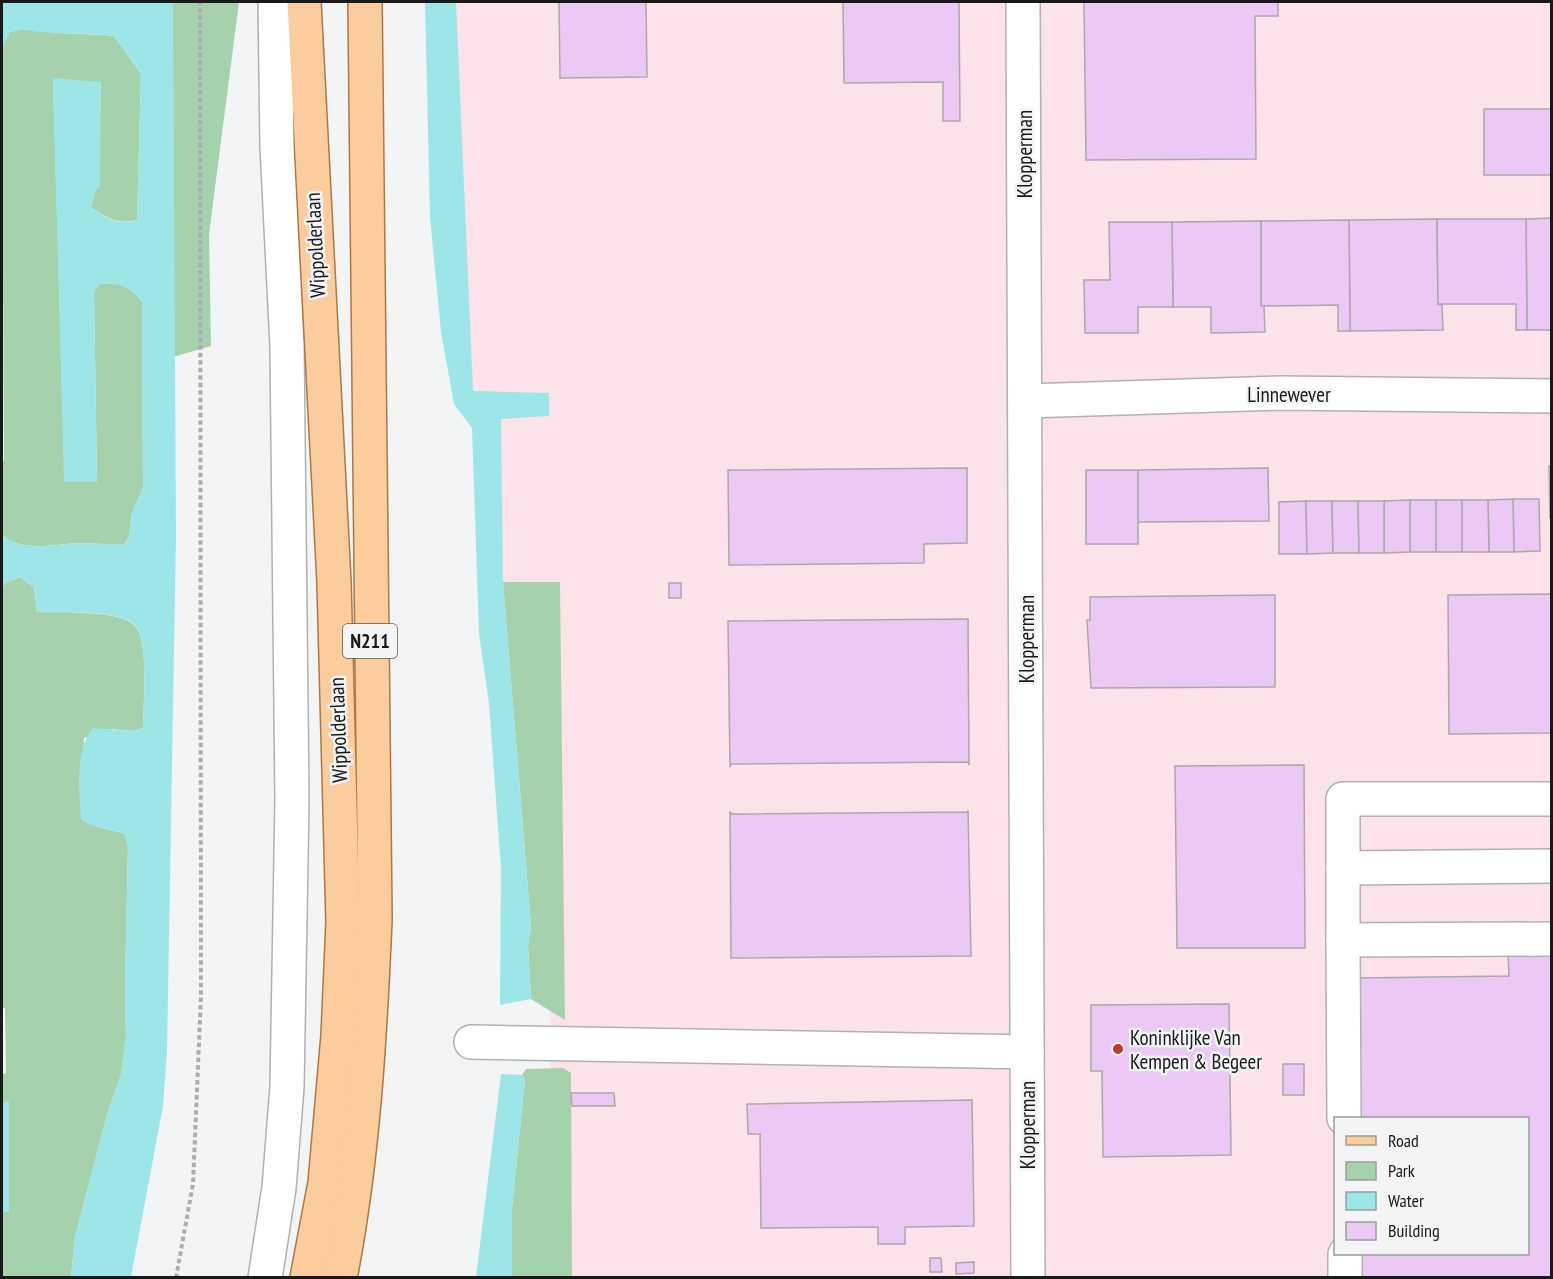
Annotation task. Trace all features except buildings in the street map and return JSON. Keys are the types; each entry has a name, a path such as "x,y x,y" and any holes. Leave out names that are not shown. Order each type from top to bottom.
{"main road":[{"name":"Wippolderlaan","path":"304,2 334,582 343,922 338,1036 325,1184 307,1278"},
{"name":"Wippolderlaan","path":"340,1278 358,1174 370,1023 375,918 365,2"}],"street":[{"path":"265,1278 279,1188 287,1087 292,800 287,358 277,147 275,2"},
{"name":"Klopperman","path":"1023,2 1028,1278"},
{"name":"Linnewever","path":"1026,401 1280,393 1551,396"},
{"path":"1344,1117 1342,799 1551,799"},
{"path":"1343,868 1551,866"},
{"path":"1343,940 1551,939"},
{"path":"471,1042 1027,1052"},
{"path":"1345,1255 1345,1278"}],"path":[{"path":"176,1278 193,1184 201,996 200,2"}],"shaded area":[{"path":"434,2 1551,2 1551,1277 548,1277 551,979 499,649 493,451 448,319"}],"green space":[{"path":"173,2 239,2 209,234 211,346 173,357"},
{"path":"28,28 58,33 114,36 141,74 137,220 124,222 113,220 91,208 95,191 53,79 65,482 97,482 94,292 99,284 118,284 129,288 142,302 143,488 132,513 129,535 124,545 75,543 27,546 2,535 2,462 4,461 2,47 10,32"},
{"path":"20,577 34,588 37,612 105,615 129,621 140,635 144,660 143,728 132,731 112,729 84,738 81,819 125,834 128,845 126,1036 121,1075 108,1111 75,1237 71,1277 2,1278 2,1212 9,1212 9,1102 2,1103 2,1074 6,1073 5,1008 2,1008 2,588 5,583"},
{"path":"503,582 560,582 565,1020 531,999 528,945 531,926"},
{"path":"563,1068 571,1073 572,1277 512,1278 512,1208 525,1079 522,1075 526,1069"}],"water":[{"path":"2,2 173,2 176,536 167,1052 163,1106 131,1277 71,1277 75,1237 108,1111 121,1075 126,1036 128,845 125,834 81,819 79,784 83,747 93,728 132,731 143,728 143,646 136,626 129,621 104,614 37,612 34,588 20,577 5,583 2,588 2,535 18,544 46,546 75,543 124,545 129,535 132,513 143,488 142,302 129,288 118,284 99,284 94,292 97,482 64,482 53,78 101,82 100,187 95,191 91,208 108,218 130,222 137,220 141,74 114,36 20,30 10,32 2,47"},
{"path":"425,2 456,2 473,391 549,393 549,416 501,419 503,582 531,926 528,945 531,999 500,1005 501,869 489,703 479,634 472,428 454,404 441,332 430,217"},
{"path":"501,1074 522,1075 525,1079 512,1208 512,1277 476,1277"},
{"path":"9,1102 9,1212 2,1212 2,1103"}],"place":[{"name":"Koninklijke Van Kempen & Begeer","path":"1118,1049"}]}
